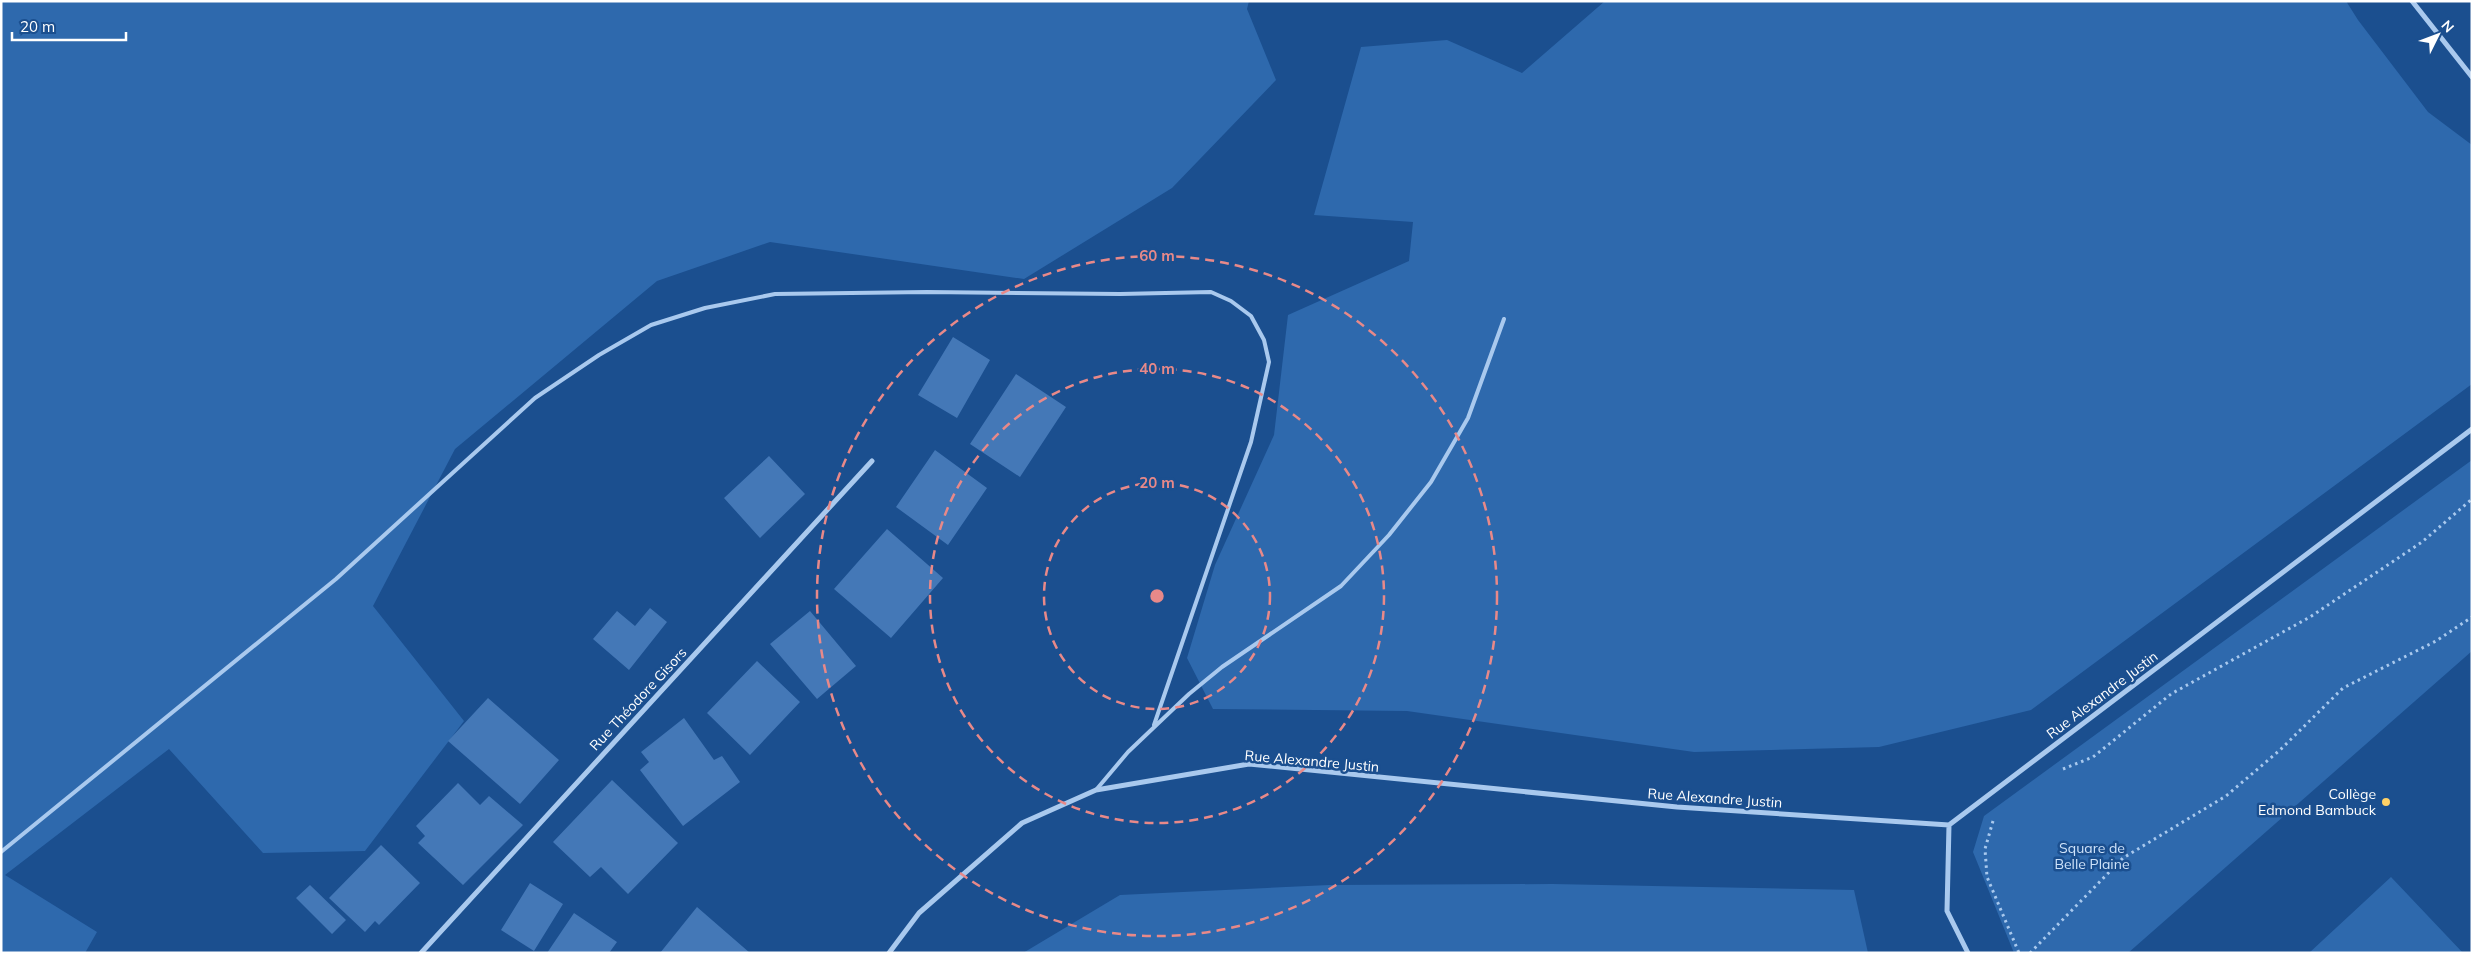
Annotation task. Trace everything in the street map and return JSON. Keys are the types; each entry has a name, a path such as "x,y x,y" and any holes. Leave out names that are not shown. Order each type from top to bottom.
{"street":[{"path":"2412,1 2472,77"},
{"name":"Rue Alexandre Justin","path":"889,953 919,913 1022,823 1096,790 1250,764 1677,807 1949,825 2472,429"},
{"name":"Rue Théodore Gisors","path":"421,953 872,461"},
{"path":"1949,825 1947,912 1968,953"}],"lane":[{"path":"1,852 336,579 535,398 600,355 651,326 705,308 775,294 927,292 1120,294 1211,292 1231,300 1251,316 1264,340 1269,362 1251,442 1154,725"},
{"path":"1096,790 1154,725 1222,667 1341,586 1389,535 1431,482 1468,418 1504,319"}],"path":[{"path":"2061,770 2093,757 2171,694 2310,617 2422,542 2472,499"},
{"path":"2030,953 2123,858 2226,796 2280,750 2343,688 2436,642 2472,617"},
{"path":"1995,815 1985,849 1987,877 2019,953"}],"green space":[{"path":"1,1 1249,1 1247,9 1276,80 1172,188 1024,279 770,242 657,281 455,449 373,606 464,721 365,851 263,853 169,749 5,875 97,932 85,953 1,953"},
{"path":"1605,1 2346,1 2358,20 2428,112 2472,145 2472,384 2031,710 1879,747 1694,752 1407,711 1213,709 1187,658 1215,565 1274,435 1288,315 1409,261 1413,222 1314,215 1361,47 1447,40 1522,73"},
{"name":"Square de Belle Plaine","path":"2472,460 2472,651 2128,953 2014,953 1973,852 1984,816"},
{"path":"2391,877 2463,953 2309,953"},
{"path":"1552,884 1854,890 1868,953 1023,953 1120,895 1329,885"}],"building":[{"path":"953,337 990,360 957,418 918,395"},
{"path":"1016,374 1066,407 1020,477 970,444"},
{"path":"935,450 987,488 948,545 896,507"},
{"path":"769,456 805,494 760,538 724,498"},
{"path":"887,529 943,578 891,638 834,589"},
{"path":"650,608 667,622 629,670 593,639 617,611 635,626"},
{"path":"810,611 856,666 817,699 770,644"},
{"path":"757,661 800,702 750,755 707,713"},
{"path":"488,698 559,760 520,804 448,741"},
{"path":"684,718 714,760 722,756 740,782 683,826 640,770 649,762 641,752"},
{"path":"612,780 678,843 628,894 601,867 590,877 553,842"},
{"path":"458,783 480,805 489,796 523,825 463,885 418,843 425,836 416,826"},
{"path":"381,845 420,883 379,925 375,921 365,932 329,898"},
{"path":"530,883 563,904 534,951 501,930"},
{"path":"310,885 346,920 332,934 296,898"},
{"path":"697,907 750,953 660,953"},
{"path":"574,913 617,942 609,953 547,953"}],"place":[{"name":"Collège Edmond Bambuck","path":"2386,802"}]}
